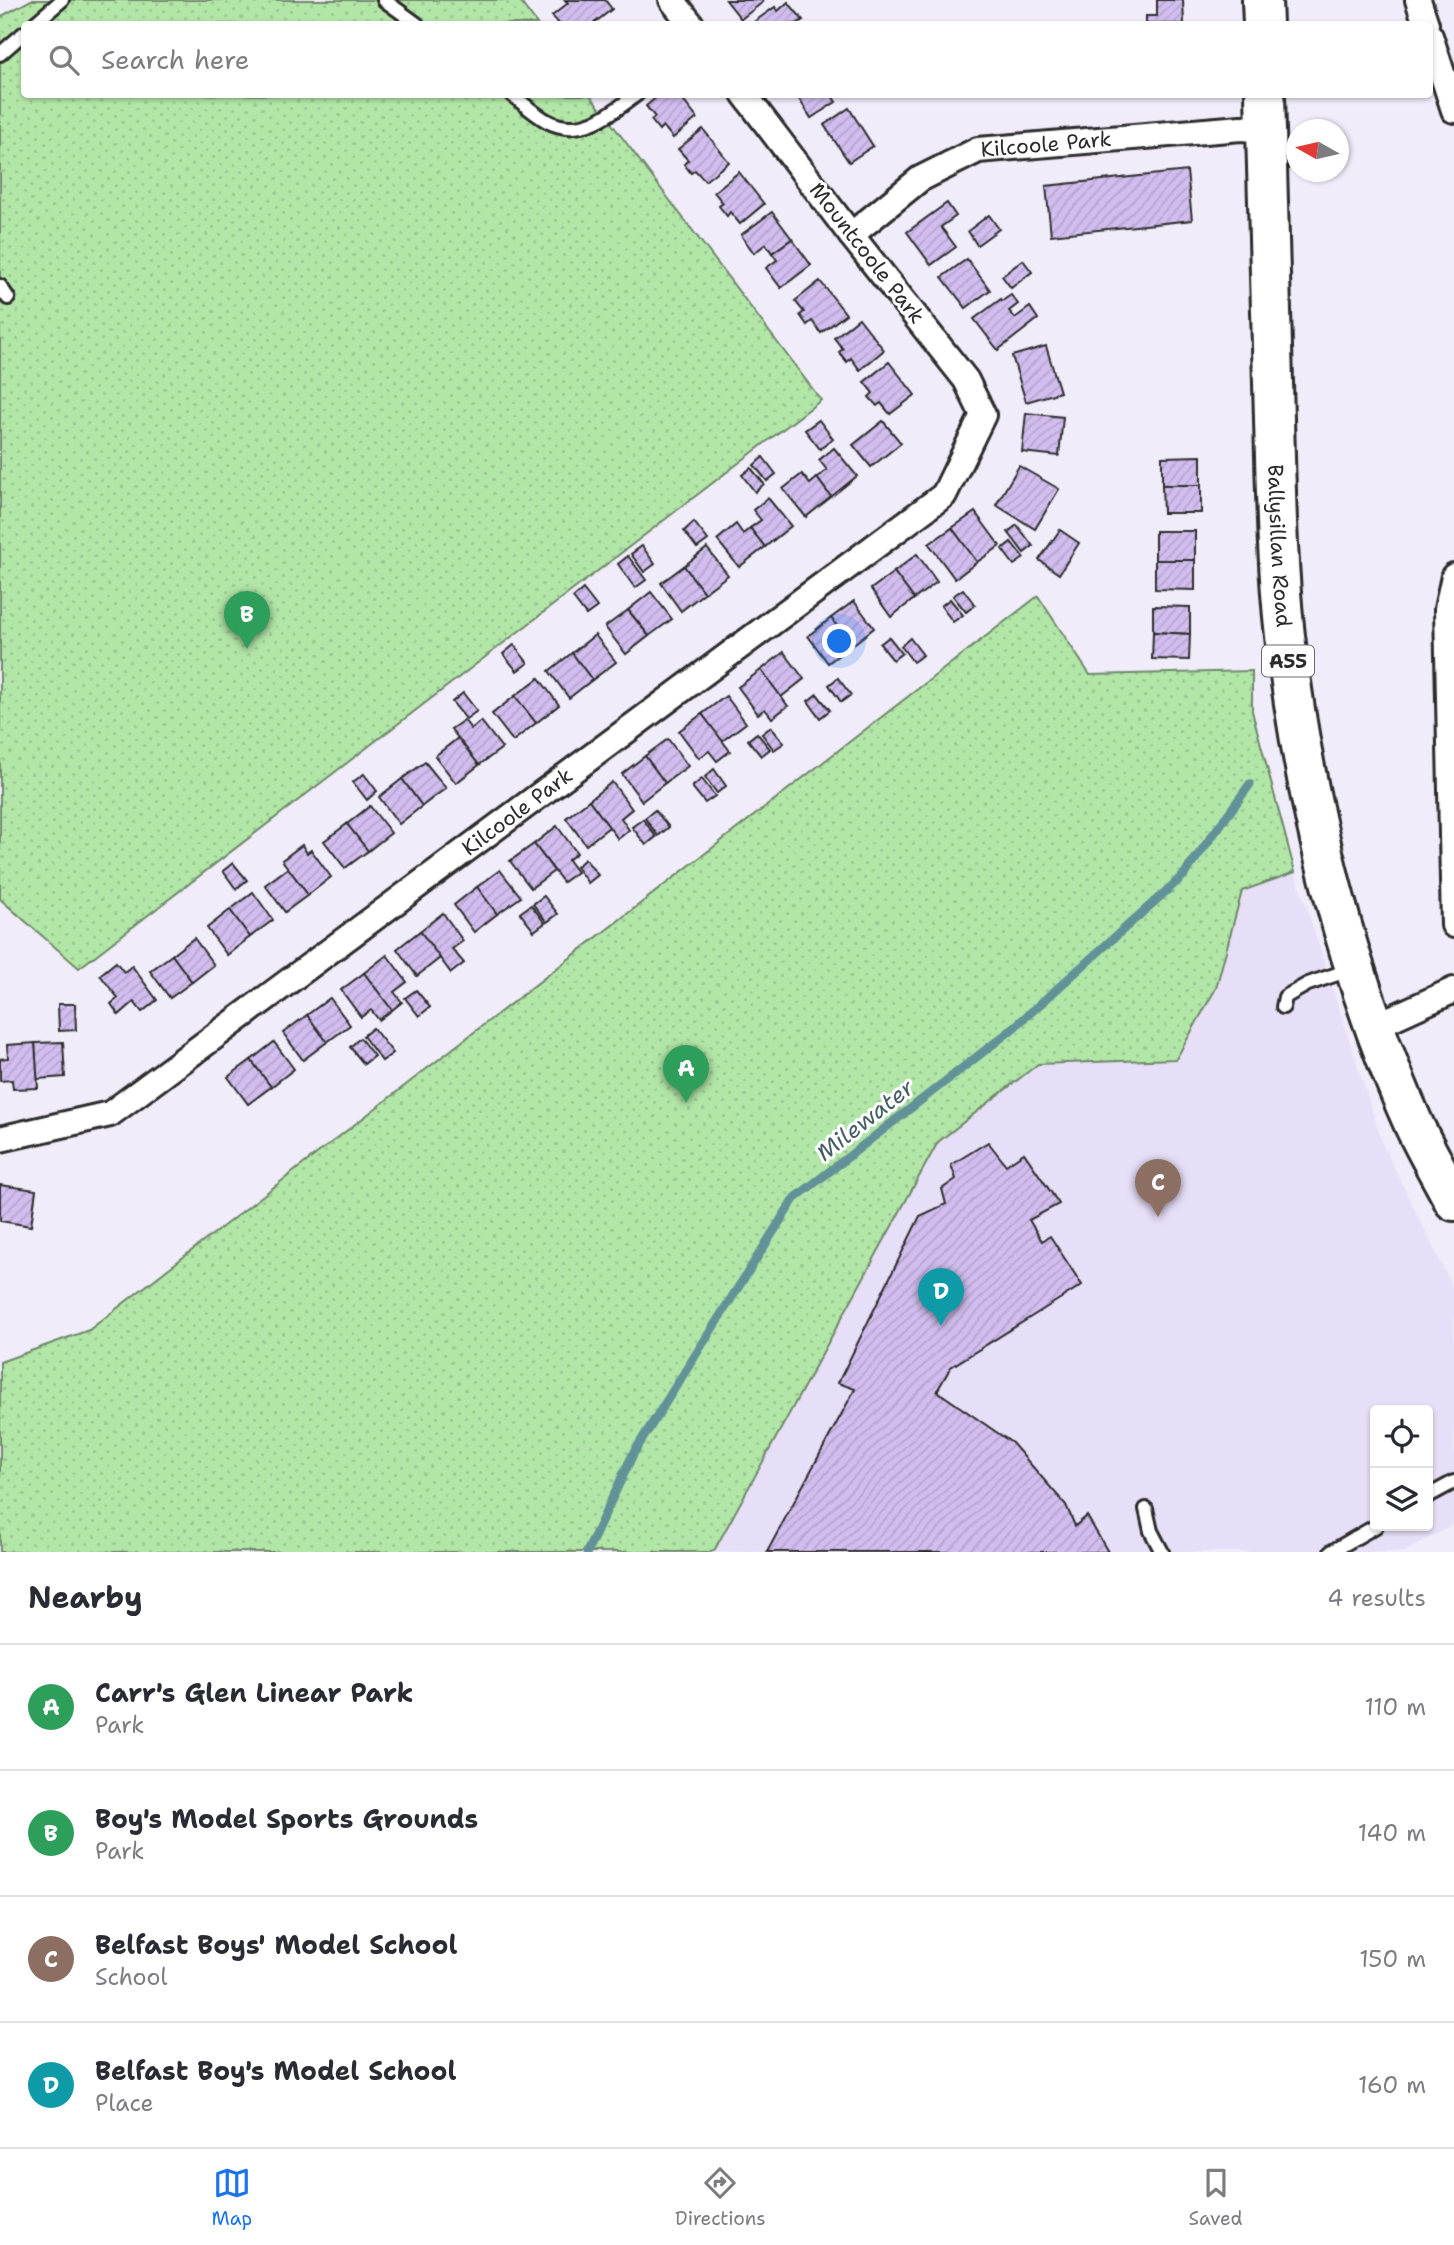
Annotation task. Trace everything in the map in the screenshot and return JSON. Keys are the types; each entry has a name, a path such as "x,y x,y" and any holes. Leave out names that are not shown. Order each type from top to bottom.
{"highway":[{"path":"1262,0 1263,21"},
{"name":"Ballysillan Road","path":"1266,112 1278,540 1294,705 1324,854 1355,968 1414,1125 1454,1201"}],"street":[{"path":"672,0 689,21"},
{"path":"1418,0 1425,21"},
{"path":"1433,45 1454,110"},
{"name":"Mountcoole Park","path":"747,98 966,380 983,415"},
{"name":"Kilcoole Park","path":"851,235 920,179 978,150 1241,128 1266,112"},
{"name":"Kilcoole Park","path":"0,1139 110,1114 944,495 983,415"},
{"path":"1454,576 1447,609 1454,925"},
{"path":"1375,1026 1454,990"}],"lane":[{"path":"38,21 62,0"},
{"path":"384,0 413,21"},
{"path":"0,54 21,36"},
{"path":"516,98 548,122 569,129 607,117 632,98"},
{"path":"0,286 8,298"},
{"path":"1283,1007 1285,997 1295,990 1355,968"},
{"path":"1433,1493 1454,1482"},
{"path":"1146,1509 1150,1531 1162,1552"},
{"path":"1331,1552 1370,1529"}],"shaded area":[{"path":"1295,872 1383,1145 1454,1290 1454,1524 1404,1552 710,1552 715,1549 938,1142 1038,1064 1176,1059 1216,988 1242,891"}],"green space":[{"path":"31,0 519,0 535,21 21,21 21,98 592,98 821,400 79,968 0,899 0,17"},
{"path":"1038,596 1090,675 1252,671 1252,711 1295,872 1242,891 1216,988 1176,1059 1038,1064 938,1142 715,1549 710,1552 0,1552 0,1362 89,1330"}],"building":[{"path":"565,0 605,0 612,9 597,21 556,21 552,16 568,3"},
{"path":"726,0 762,0 763,2 741,19"},
{"path":"1157,0 1183,0 1184,21 1146,21 1146,16 1157,16"},
{"path":"788,2 803,20 755,21 775,7 778,11"},
{"path":"655,98 681,98 697,118 673,138 663,126 659,130 651,120 655,117 646,106"},
{"path":"798,98 834,98 836,102 811,118"},
{"path":"849,108 873,146 849,162 824,125"},
{"path":"703,129 729,162 705,181 695,170 691,173 684,164 688,160 678,149"},
{"path":"1187,171 1192,220 1051,235 1046,186"},
{"path":"739,172 764,204 740,224 730,212 727,216 719,206 723,203 714,192"},
{"path":"947,203 956,216 941,227 956,247 931,265 907,232"},
{"path":"772,212 792,239 772,253 766,244 754,253 741,235"},
{"path":"989,215 999,229 977,245 968,231"},
{"path":"792,239 811,265 781,288 766,268 777,260 772,253"},
{"path":"967,259 990,290 966,308 942,277"},
{"path":"1023,260 1032,272 1011,288 1002,276"},
{"path":"820,281 846,314 821,333 812,321 807,325 800,315 804,312 795,301"},
{"path":"1011,295 1018,304 1009,311 1015,318 1030,307 1038,319 998,350 974,319"},
{"path":"859,318 884,350 860,370 851,358 847,362 839,352 843,349 834,338"},
{"path":"1046,346 1060,392 1026,402 1012,356"},
{"path":"889,362 915,395 890,414 881,403 877,406 869,397 873,393 864,382"},
{"path":"1026,413 1063,417 1059,456 1022,452"},
{"path":"819,420 833,439 820,449 805,430"},
{"path":"883,421 901,443 871,467 853,445"},
{"path":"834,448 857,476 831,497 817,478 827,470 819,460"},
{"path":"1201,456 1201,485 1162,485 1162,457"},
{"path":"763,457 776,474 767,481 754,465"},
{"path":"1019,466 1059,489 1035,529 996,505"},
{"path":"751,468 764,484 755,492 742,475"},
{"path":"802,474 810,484 817,478 831,497 806,517 783,489"},
{"path":"1162,485 1201,485 1201,513 1163,513"},
{"path":"768,498 791,526 765,547 750,528 761,520 753,510"},
{"path":"975,512 1000,546 977,562 952,528"},
{"path":"694,522 708,540 697,548 684,531"},
{"path":"736,524 743,534 750,528 765,547 739,567 717,540"},
{"path":"1017,525 1033,546 1024,553 1008,532"},
{"path":"952,528 977,562 955,579 929,544"},
{"path":"1060,530 1079,543 1059,574 1039,560"},
{"path":"1155,531 1195,531 1195,560 1155,560"},
{"path":"1011,542 1024,558 1014,565 1002,549"},
{"path":"642,546 655,564 644,572 631,554"},
{"path":"707,548 728,575 704,593 684,566"},
{"path":"917,554 937,582 914,599 894,572"},
{"path":"628,556 646,580 635,588 618,564"},
{"path":"1155,560 1195,560 1195,590 1155,589"},
{"path":"684,566 704,593 681,611 661,583"},
{"path":"894,572 914,599 891,617 871,589"},
{"path":"583,589 597,607 586,615 573,598"},
{"path":"963,589 975,605 966,612 953,596"},
{"path":"651,592 672,619 649,636 628,610"},
{"path":"950,599 963,615 953,622 941,606"},
{"path":"854,601 874,628 851,646 831,618"},
{"path":"1153,606 1190,607 1190,634 1153,632"},
{"path":"628,610 649,636 626,654 605,627"},
{"path":"831,618 851,646 828,663 808,636"},
{"path":"1153,632 1190,634 1189,660 1152,659"},
{"path":"595,635 616,662 592,680 572,653"},
{"path":"889,637 902,653 893,660 880,644"},
{"path":"910,638 923,655 913,662 901,646"},
{"path":"514,645 528,663 517,671 503,654"},
{"path":"784,652 804,679 781,697 761,670"},
{"path":"572,653 592,680 569,698 549,671"},
{"path":"761,670 788,706 772,718 765,709 758,714 738,687"},
{"path":"539,678 559,705 536,723 515,696"},
{"path":"838,678 851,695 841,702 829,685"},
{"path":"463,693 477,711 466,719 452,702"},
{"path":"817,694 830,710 820,718 808,701"},
{"path":"515,696 536,723 513,741 492,714"},
{"path":"726,696 746,723 722,741 702,714"},
{"path":"702,714 730,751 717,761 709,751 699,758 679,731"},
{"path":"464,720 471,729 481,721 502,748 479,765 451,729"},
{"path":"771,727 784,743 774,750 762,734"},
{"path":"757,733 770,749 761,756 748,740"},
{"path":"458,738 479,765 456,783 435,756"},
{"path":"668,739 688,766 665,783 645,756"},
{"path":"645,756 665,783 642,801 622,774"},
{"path":"425,762 446,788 422,806 402,779"},
{"path":"714,769 726,786 717,793 705,777"},
{"path":"364,774 377,791 367,800 353,782"},
{"path":"402,779 422,806 399,824 379,797"},
{"path":"702,779 715,796 705,803 692,787"},
{"path":"612,782 632,809 621,818 629,830 618,839 589,800"},
{"path":"589,800 609,827 586,845 566,818"},
{"path":"370,806 391,833 368,851 347,824"},
{"path":"655,810 669,827 658,836 645,818"},
{"path":"643,819 656,837 646,845 632,827"},
{"path":"347,824 368,851 345,868 324,841"},
{"path":"557,826 577,853 568,860 577,872 563,882 534,844"},
{"path":"534,844 554,871 531,888 510,861"},
{"path":"302,845 307,853 311,850 331,877 308,895 282,860"},
{"path":"585,859 598,875 588,883 576,867"},
{"path":"233,863 247,880 236,889 223,871"},
{"path":"288,868 308,895 285,912 265,885"},
{"path":"500,870 521,897 497,914 477,887"},
{"path":"477,887 497,914 474,932 454,905"},
{"path":"253,892 273,920 250,937 230,910"},
{"path":"544,896 558,914 547,922 533,904"},
{"path":"531,905 545,923 534,931 520,913"},
{"path":"230,910 250,937 227,955 207,928"},
{"path":"443,913 463,941 452,949 464,963 451,973 420,931"},
{"path":"420,931 440,958 417,976 397,949"},
{"path":"194,938 214,965 192,982 172,955"},
{"path":"172,955 192,982 170,998 150,971"},
{"path":"387,955 407,982 394,992 402,1002 392,1010 364,973"},
{"path":"116,962 124,972 132,966 157,1000 142,1012 134,1002 119,1015 111,1004 118,998 100,975"},
{"path":"364,973 392,1010 379,1020 371,1010 361,1017 341,990"},
{"path":"416,990 430,1007 419,1016 405,998"},
{"path":"330,998 350,1025 327,1042 307,1015"},
{"path":"58,1004 75,1004 76,1030 59,1031"},
{"path":"307,1015 327,1042 303,1060 283,1033"},
{"path":"373,1028 393,1053 382,1061 363,1036"},
{"path":"360,1038 374,1056 364,1064 350,1047"},
{"path":"63,1042 65,1077 37,1079 35,1043"},
{"path":"274,1042 294,1069 271,1087 251,1060"},
{"path":"35,1043 38,1088 13,1089 12,1080 0,1081 0,1059 8,1058 7,1045"},
{"path":"251,1060 271,1087 248,1104 228,1077"},
{"path":"988,1142 1006,1165 1024,1153 1059,1204 1029,1220 1042,1241 1050,1236 1082,1285 951,1367 937,1391 1012,1443 1066,1505 1075,1526 1087,1516 1108,1552 767,1552 855,1389 838,1383 920,1216 946,1204 942,1189 956,1179 951,1165"},
{"path":"0,1185 36,1190 31,1226 0,1221"}],"waterway":[{"name":"Milewater","path":"587,1552 633,1454 794,1199 1010,1031 1183,876 1250,784"}],"place":[{"name":"Boy's Model Sports Grounds","path":"247,649"},
{"name":"Carr's Glen Linear Park","path":"686,1103"},
{"name":"Belfast Boys' Model School","path":"1158,1217"},
{"name":"Belfast Boy's Model School","path":"941,1326"}]}
